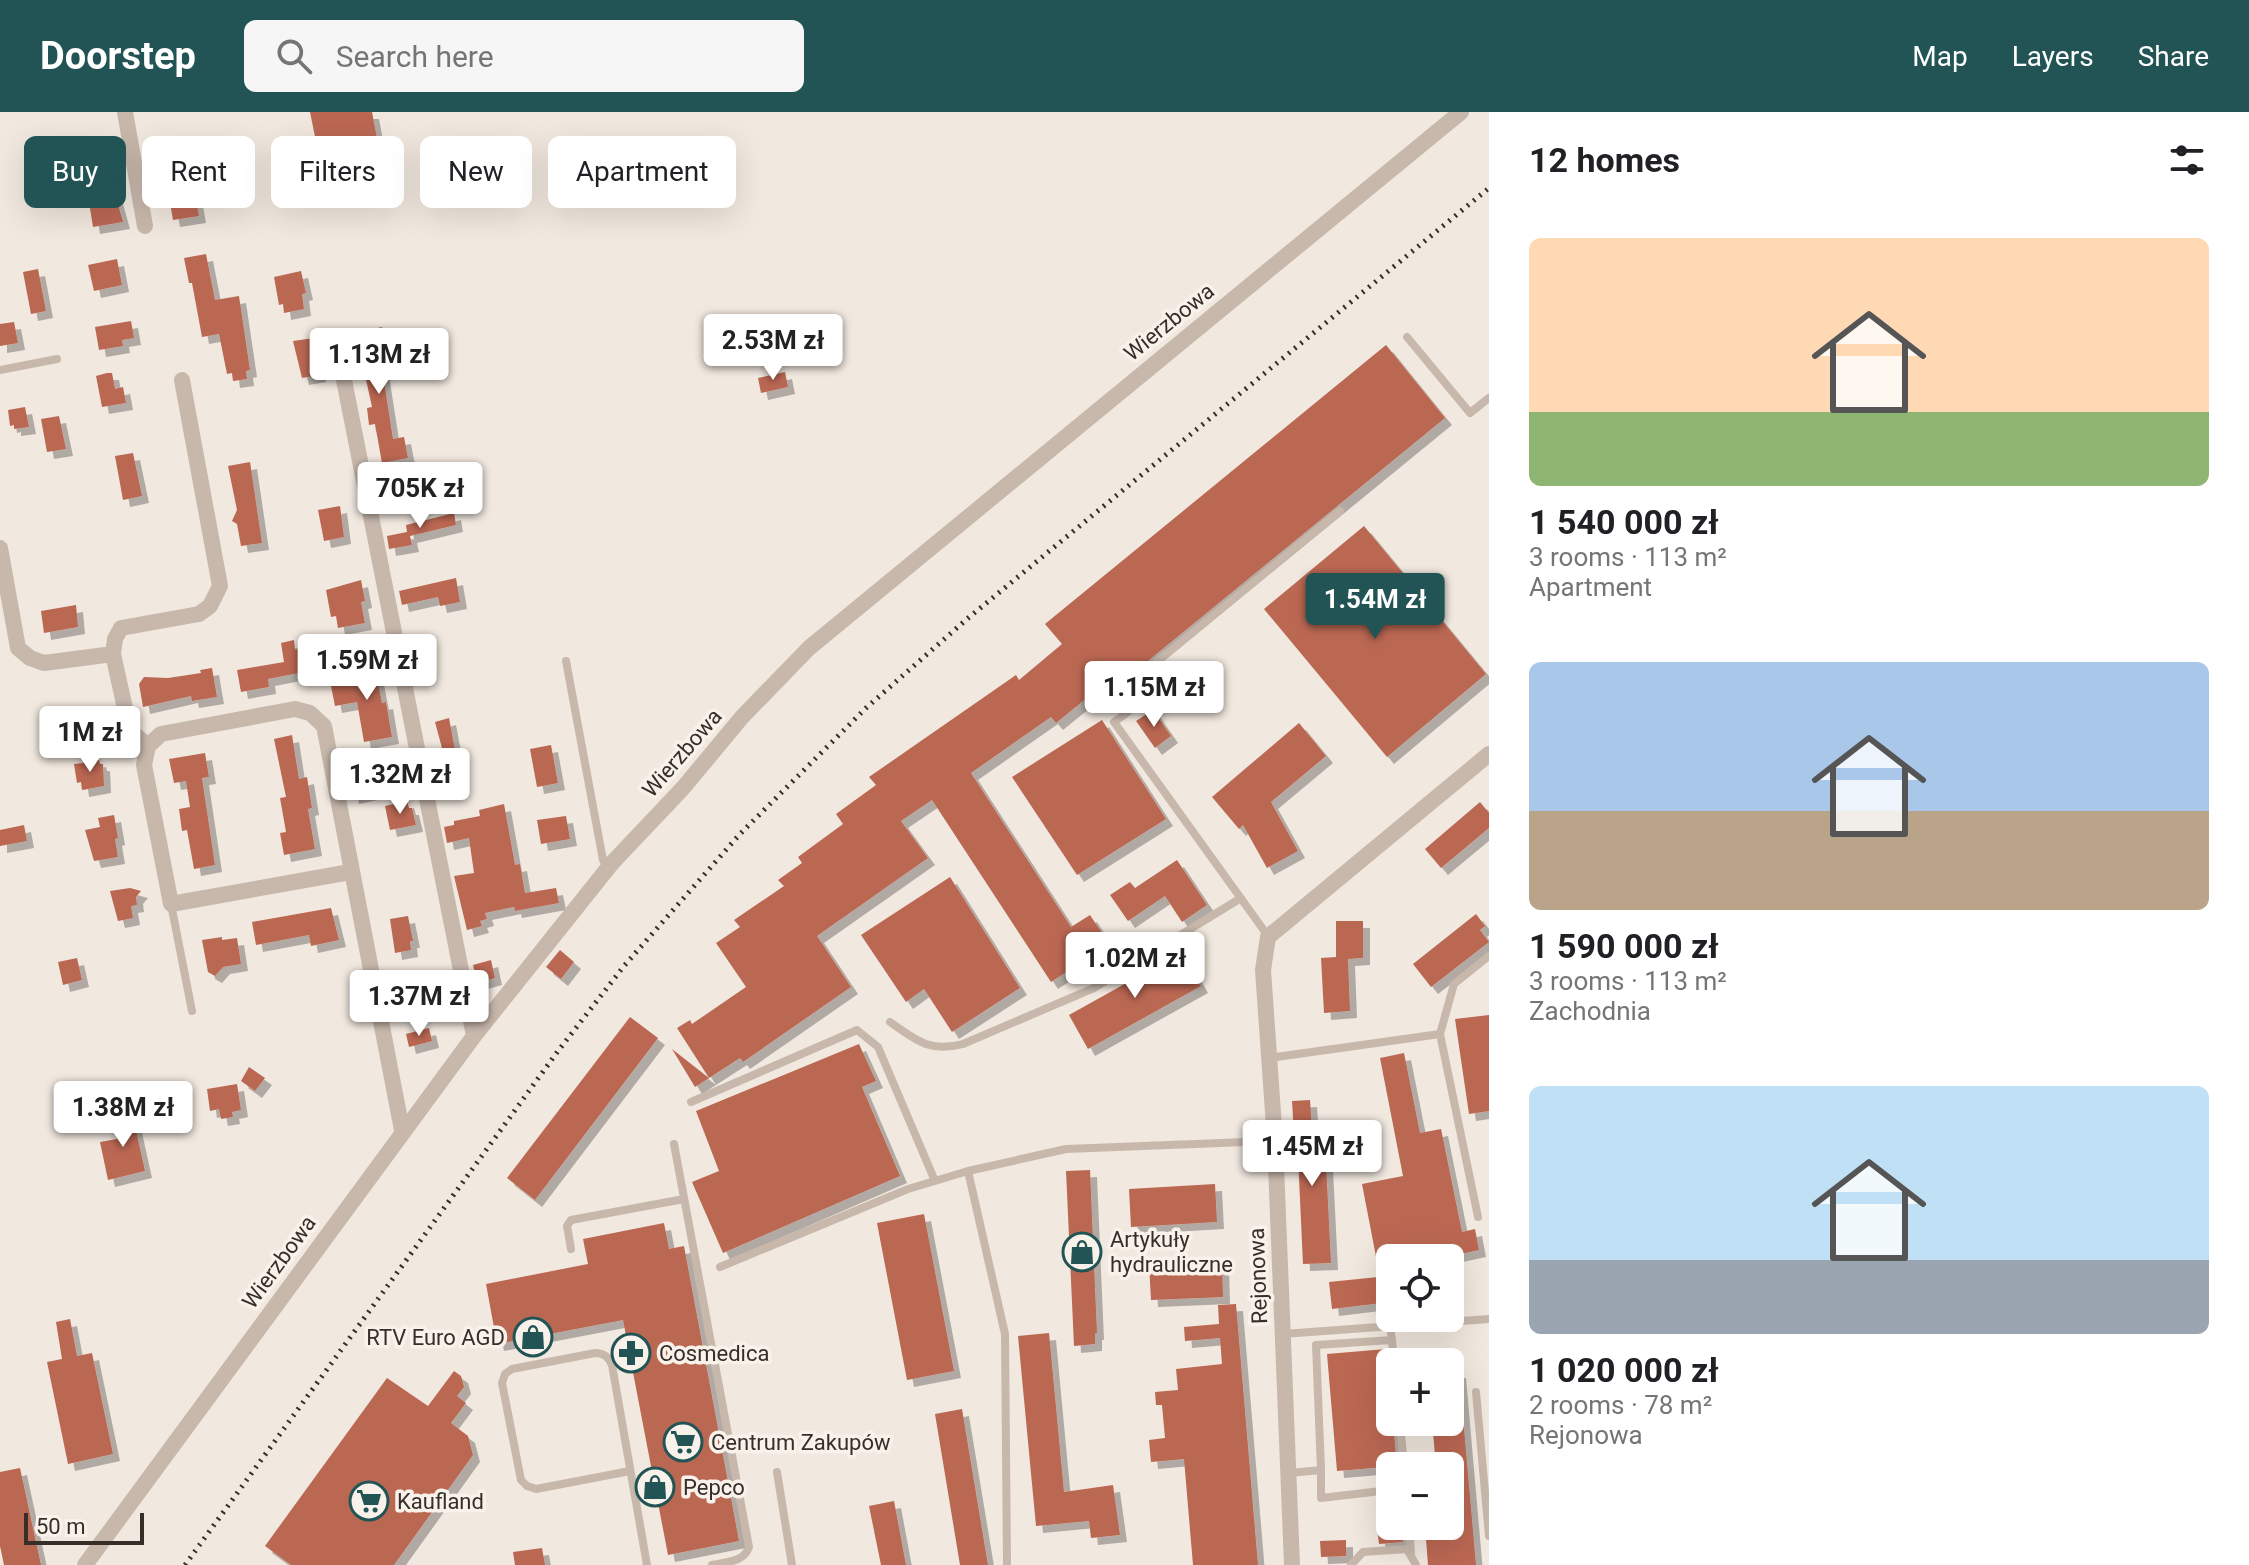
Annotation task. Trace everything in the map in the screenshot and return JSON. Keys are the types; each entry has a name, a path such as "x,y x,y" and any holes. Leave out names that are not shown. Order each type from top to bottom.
{"street":[{"path":"125,112 145,226"},
{"name":"Wierzbowa","path":"85,1565 474,1036 608,868 683,788 742,717 809,648 1461,112"},
{"path":"341,365 474,1036"},
{"path":"148,746 130,731 113,654 115,639 121,628 199,614 210,606 220,586 182,380"},
{"path":"0,548 18,648 30,658 44,663 113,654"},
{"path":"350,872 171,904 144,765 148,746 161,734 295,709 310,713 324,726 402,1130"},
{"path":"1268,937 1489,754"},
{"name":"Rejonowa","path":"1268,937 1263,970 1275,1141 1292,1565"}],"lane":[{"path":"1407,337 1470,413 1489,398"},
{"path":"0,370 57,359"},
{"path":"1268,937 1114,722 1128,712 1129,685 1340,511"},
{"path":"566,661 603,860 608,868"},
{"path":"890,1022 921,1044 946,1048 963,1044 1094,988 1241,898"},
{"path":"171,904 192,1011"},
{"path":"1478,1217 1440,1034 1454,984 1489,956"},
{"path":"691,1102 857,1030 878,1047 935,1181"},
{"path":"1269,1058 1440,1034"},
{"path":"720,1267 908,1189 968,1171 1066,1149 1275,1141"},
{"path":"674,1144 749,1547 747,1554 739,1559 712,1565"},
{"path":"968,1171 1005,1334 1007,1565"},
{"path":"571,1249 567,1226 571,1220 684,1199"},
{"path":"1464,1321 1489,1319"},
{"path":"1282,1335 1376,1328"},
{"path":"1391,1332 1393,1348"},
{"path":"1376,1492 1321,1498 1316,1345 1392,1340"},
{"path":"630,1471 536,1489 527,1486 521,1480 502,1383 505,1374 512,1369 595,1353 608,1357 612,1365 647,1565"},
{"path":"1476,1392 1489,1536"},
{"path":"1290,1473 1321,1470"},
{"path":"777,1472 792,1565"},
{"path":"1410,1540 1416,1565"},
{"path":"1351,1565 1363,1552 1397,1548 1407,1549 1411,1553"}],"building":[{"path":"310,112 372,112 377,136 315,136"},
{"path":"90,208 119,208 123,222 93,227"},
{"path":"171,208 198,208 199,216 173,220"},
{"path":"206,254 215,300 239,296 250,370 246,371 247,379 233,381 232,373 227,374 219,334 202,337 184,258"},
{"path":"117,259 122,285 94,291 88,265"},
{"path":"38,269 46,311 31,314 23,272"},
{"path":"301,271 306,293 302,294 304,309 284,313 283,304 279,305 274,277"},
{"path":"131,321 134,338 122,340 123,346 99,350 95,327"},
{"path":"14,322 18,343 0,346 0,324"},
{"path":"382,327 386,341 378,343 393,439 404,437 408,458 382,463 375,424 369,425 367,408 372,407 356,333"},
{"path":"314,338 319,375 302,378 293,341"},
{"path":"1386,345 1445,418 1104,697 1098,689 1056,723 1051,717 971,773 1071,927 1090,915 1118,957 1100,969 1091,956 1051,982 932,800 901,821 928,858 817,936 851,987 743,1062 740,1058 709,1078 677,1028 690,1020 692,1024 746,987 716,943 740,927 734,920 784,886 778,880 802,863 798,857 843,824 836,814 876,785 869,777 1016,675 1019,680 1062,644 1045,624"},
{"path":"785,372 788,387 761,393 758,378"},
{"path":"112,373 115,389 123,387 126,403 102,407 96,376"},
{"path":"25,407 29,427 14,429 14,425 10,426 8,410"},
{"path":"59,416 66,449 47,452 41,419"},
{"path":"133,453 142,496 123,500 115,456"},
{"path":"250,462 262,543 241,546 237,524 232,521 237,510 228,466"},
{"path":"340,506 344,537 324,541 318,510"},
{"path":"454,513 456,525 410,536 412,545 389,549 387,536 407,532 406,525"},
{"path":"1364,526 1486,674 1387,757 1264,609"},
{"path":"456,578 460,602 440,606 438,597 402,605 399,591"},
{"path":"361,580 365,623 338,628 336,616 331,617 326,590"},
{"path":"76,605 78,627 44,633 41,611"},
{"path":"426,634 429,651 410,655 406,638"},
{"path":"294,640 295,650 310,647 314,670 268,679 269,687 241,692 237,670 284,662 281,643"},
{"path":"383,659 387,676 377,678 382,703 386,702 392,737 364,742 357,702 335,706 331,686 368,679 365,662"},
{"path":"212,668 217,697 192,701 191,696 143,707 139,684 144,677 168,678 201,673 200,670"},
{"path":"1153,710 1171,736 1155,748 1136,721"},
{"path":"449,718 462,787 453,789 450,778 435,780 432,765 446,763 435,722"},
{"path":"1102,720 1166,819 1077,875 1012,777"},
{"path":"1299,723 1326,756 1271,802 1298,851 1267,868 1243,825 1239,829 1212,797"},
{"path":"292,735 299,779 307,777 312,808 308,809 315,849 284,855 280,833 286,832 280,798 286,797 274,739"},
{"path":"551,745 558,783 537,787 530,749"},
{"path":"205,753 209,777 202,778 215,865 194,869 187,830 182,831 179,809 190,807 186,781 174,783 169,759"},
{"path":"87,756 103,764 104,786 82,790 81,782 77,783 74,764 83,763"},
{"path":"368,776 371,793 352,797 349,779"},
{"path":"407,801 416,825 390,830 385,806"},
{"path":"1480,802 1489,813 1489,828 1441,868 1425,849"},
{"path":"504,804 515,865 520,864 525,893 556,888 559,903 485,913 487,919 480,921 482,926 467,930 454,876 474,873 469,838 447,843 444,827 454,825 454,821 480,816 479,810"},
{"path":"114,815 118,857 94,861 85,830 100,827 98,818"},
{"path":"566,816 570,839 541,844 537,820"},
{"path":"24,825 27,841 0,846 0,830"},
{"path":"1177,860 1207,905 1182,922 1165,896 1128,921 1110,895 1130,882 1135,888"},
{"path":"950,877 1020,988 952,1032 924,989 906,1002 861,935"},
{"path":"130,888 141,891 136,897 137,905 131,906 133,918 118,921 110,891"},
{"path":"331,908 339,940 311,946 309,935 256,945 252,922"},
{"path":"1476,914 1485,926 1480,930 1489,942 1431,987 1413,964"},
{"path":"408,916 413,941 410,941 411,950 395,953 390,919"},
{"path":"1336,921 1363,921 1363,958 1348,959 1350,1011 1324,1013 1321,958 1336,957"},
{"path":"222,937 222,940 237,938 241,964 223,967 215,976 208,972 202,940"},
{"path":"560,950 574,962 561,979 546,967"},
{"path":"1182,952 1201,986 1088,1049 1069,1015"},
{"path":"77,958 82,980 63,985 58,962"},
{"path":"491,960 495,978 477,983 473,965"},
{"path":"1489,1015 1489,1111 1469,1114 1455,1019"},
{"path":"630,1017 658,1038 535,1200 507,1178"},
{"path":"429,1028 432,1041 409,1047 406,1034"},
{"path":"859,1044 876,1081 862,1087 900,1176 723,1253 692,1182 719,1171 696,1111"},
{"path":"672,1049 709,1078 695,1087"},
{"path":"1404,1053 1420,1133 1441,1129 1462,1232 1475,1229 1479,1250 1464,1253 1464,1244 1376,1244 1376,1257 1362,1184 1403,1176 1380,1058"},
{"path":"249,1067 265,1078 255,1091 241,1081"},
{"path":"237,1084 241,1110 232,1112 233,1117 221,1119 219,1109 210,1111 207,1089"},
{"path":"1310,1100 1313,1142 1325,1142 1331,1263 1303,1264 1297,1135 1294,1135 1292,1101"},
{"path":"132,1112 145,1171 108,1180 100,1142 117,1139 112,1117"},
{"name":"Artykuły hydrauliczne","path":"1090,1170 1097,1333 1095,1344 1074,1346 1066,1171"},
{"path":"1215,1184 1217,1222 1131,1227 1129,1189"},
{"path":"924,1214 954,1371 907,1380 877,1223"},
{"path":"664,1223 669,1249 684,1246 739,1541 668,1555 623,1320 497,1344 486,1284 588,1264 583,1239"},
{"path":"1222,1260 1223,1297 1151,1300 1149,1264"},
{"path":"1376,1277 1376,1304 1332,1309 1329,1282"},
{"path":"1236,1304 1258,1565 1193,1565 1184,1459 1151,1462 1149,1440 1165,1438 1162,1405 1156,1405 1155,1392 1178,1390 1176,1369 1222,1364 1220,1338 1185,1341 1184,1327 1219,1324 1218,1305"},
{"path":"70,1319 77,1356 92,1353 113,1454 68,1464 47,1362 62,1359 56,1322"},
{"path":"1049,1333 1064,1492 1113,1485 1120,1535 1091,1538 1089,1521 1036,1526 1018,1336"},
{"path":"1376,1350 1376,1436 1394,1436 1396,1452 1376,1452 1376,1468 1337,1471 1327,1354"},
{"name":"Kaufland","path":"454,1371 461,1376 464,1387 457,1396 466,1403 451,1423 468,1436 473,1455 394,1565 291,1565 265,1546 387,1378 428,1406"},
{"path":"962,1409 988,1565 960,1565 935,1414"},
{"path":"1464,1428 1476,1565 1428,1565 1426,1540 1464,1540 1464,1452 1435,1452 1433,1436 1464,1436"},
{"path":"20,1468 41,1565 4,1565 0,1546 0,1472"},
{"path":"894,1501 906,1565 881,1565 869,1506"},
{"path":"1346,1540 1346,1556 1321,1557 1320,1541"},
{"path":"1378,1540 1403,1540 1403,1542 1379,1544"},
{"path":"542,1548 545,1565 515,1565 513,1552"}],"railway":[{"path":"185,1565 558,1051 624,966 739,835 866,708 967,619 1489,188"}],"place":[{"name":"Artykuły hydrauliczne","path":"1082,1252"},
{"name":"RTV Euro AGD","path":"533,1337"},
{"name":"Cosmedica","path":"631,1353"},
{"name":"Centrum Zakupów","path":"683,1442"},
{"name":"Pepco","path":"655,1487"},
{"name":"Kaufland","path":"369,1501"}]}
